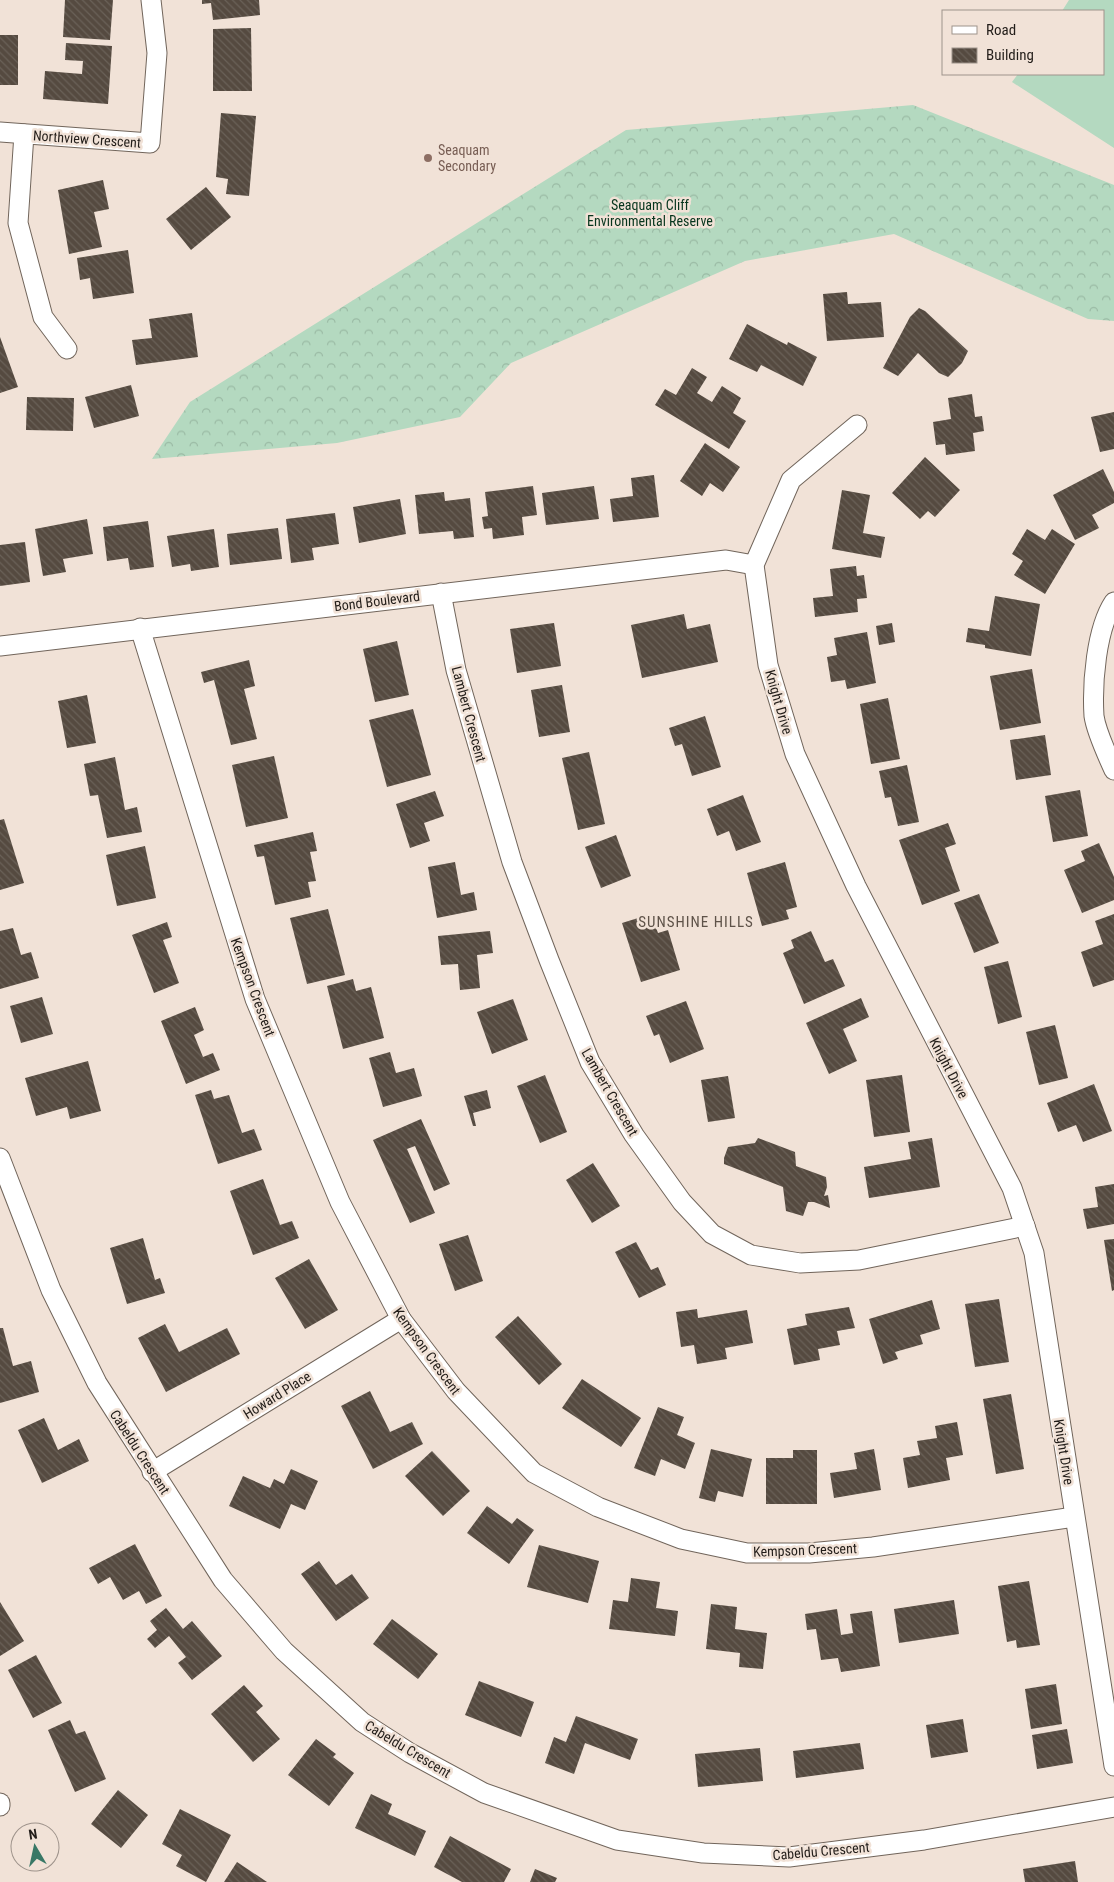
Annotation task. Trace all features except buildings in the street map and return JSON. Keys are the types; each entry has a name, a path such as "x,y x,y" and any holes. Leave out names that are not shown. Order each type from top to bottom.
{"street":[{"name":"Northview Crescent","path":"0,132 150,143 157,53 151,0"},
{"path":"24,134 18,223 43,317 67,349"},
{"path":"754,565 791,480 857,425"},
{"name":"Bond Boulevard","path":"0,646 726,560 754,565"},
{"name":"Knight Drive","path":"754,565 768,665 794,754 860,894 1012,1188 1034,1253 1114,1766"},
{"name":"Lambert Crescent","path":"441,593 456,670 512,862 590,1062 640,1142 682,1202 712,1234 751,1255 800,1263 859,1260 1025,1226"},
{"path":"1114,602 1110,609 1097,654 1094,717 1114,770"},
{"name":"Kempson Crescent","path":"140,628 255,999 340,1202 401,1319 456,1391 534,1473 598,1507 681,1539 747,1553 809,1553 873,1547 1074,1517"},
{"name":"Cabeldu Crescent","path":"0,1158 51,1290 97,1384 223,1580 284,1652 362,1722 410,1752 484,1793 617,1840 703,1853 789,1857 924,1840 1114,1808"},
{"name":"Howard Place","path":"152,1472 401,1319"}],"green space":[{"path":"1069,0 1114,0 1114,148 1012,82 1017,75 1104,75 1104,10 1063,10"},
{"name":"Seaquam Cliff Environmental Reserve","path":"913,105 1114,185 1114,321 1088,319 894,234 745,261 511,363 460,417 337,443 152,459 190,402 626,130"}],"place":[{"name":"Seaquam Secondary","path":"428,158"}],"district":[{"name":"SUNSHINE HILLS","path":"696,922"}]}
